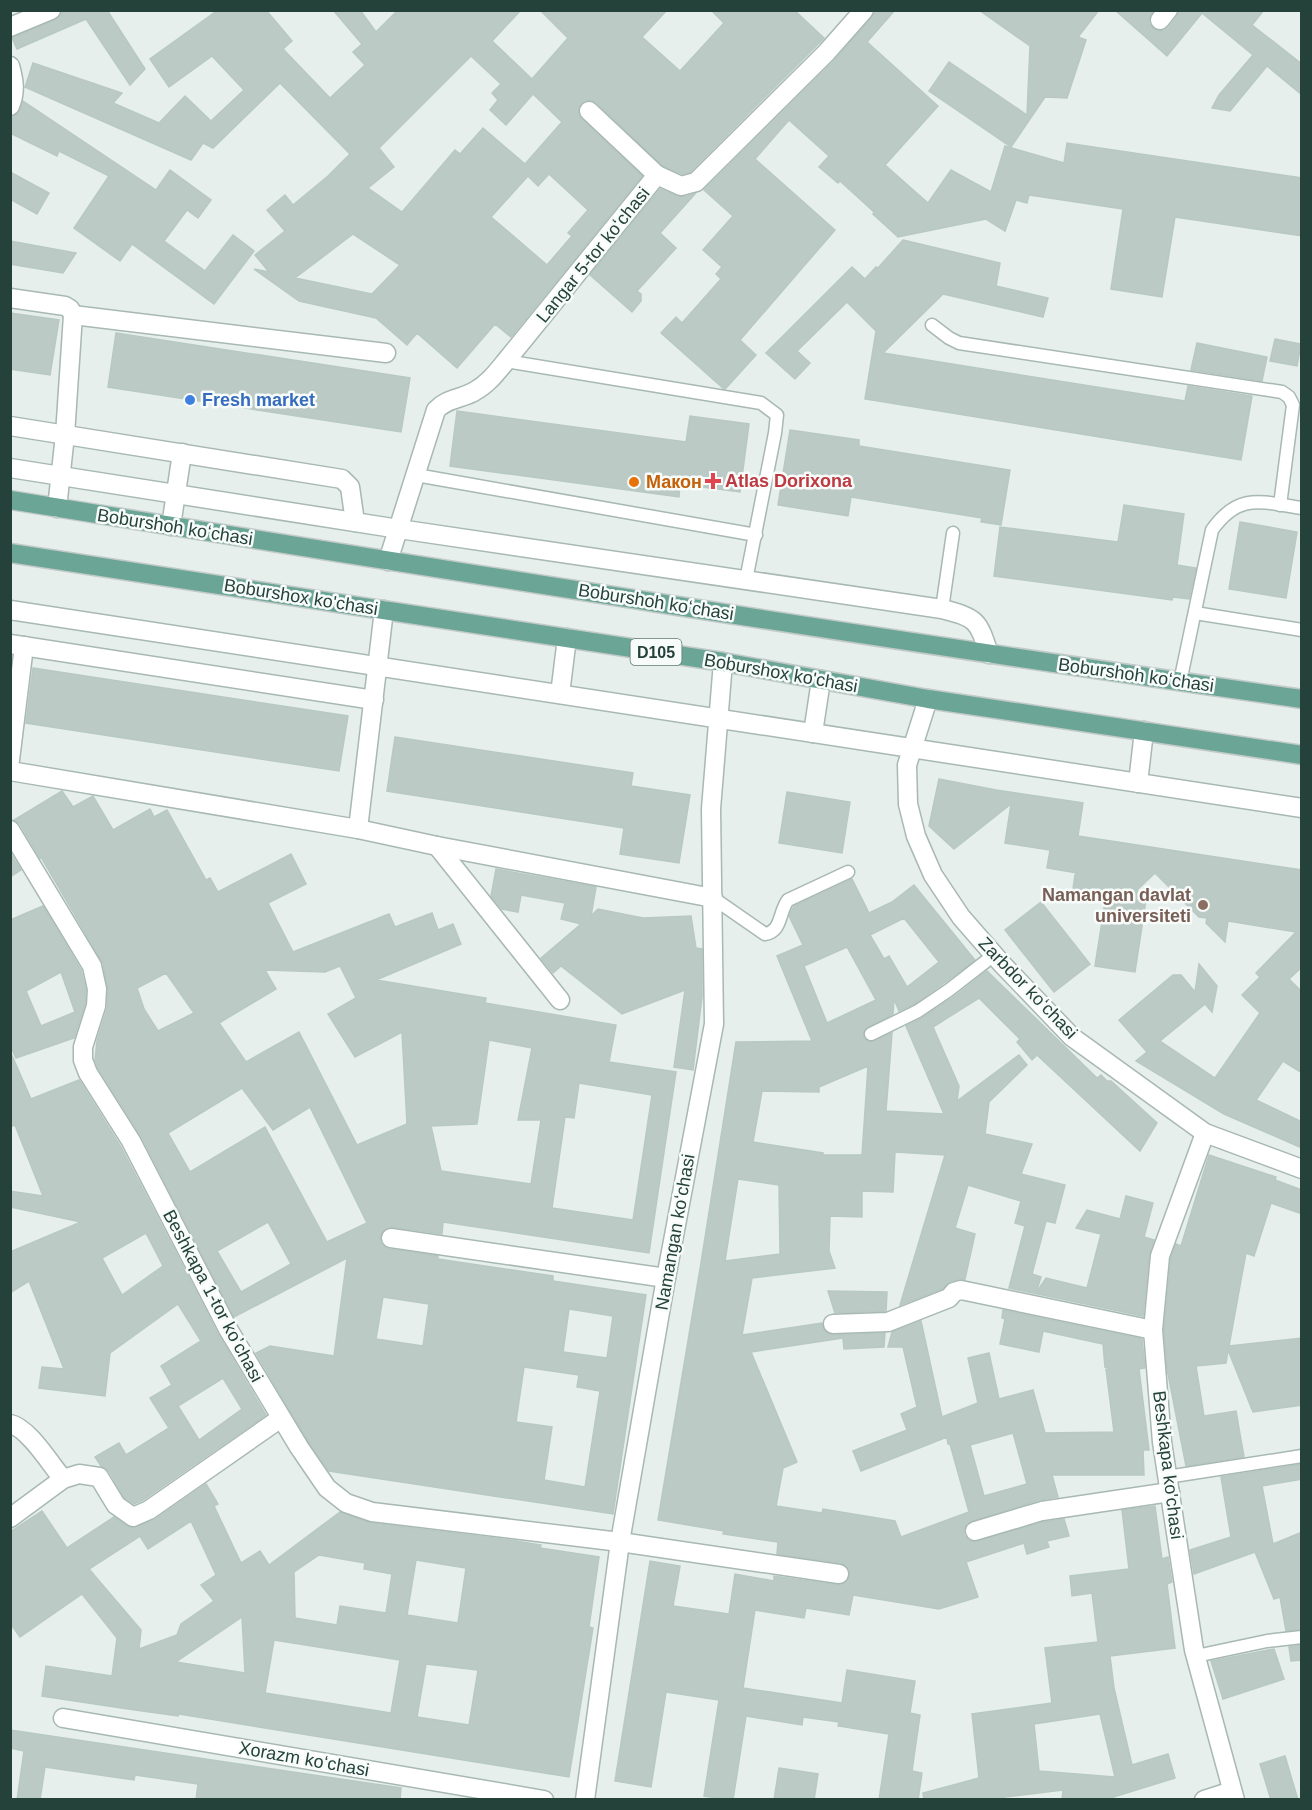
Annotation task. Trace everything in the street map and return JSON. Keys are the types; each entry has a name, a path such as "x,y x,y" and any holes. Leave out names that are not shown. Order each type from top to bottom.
{"main road":[{"name":"Boburshoh koʻchasi","path":"10,500 989,654 1302,699"},
{"name":"Boburshox ko'chasi","path":"10,553 723,662 928,699 1302,755"}],"street":[{"path":"10,27 51,10"},
{"name":"Langar 5-tor koʻchasi","path":"388,561 436,410 441,404 474,393 484,386 657,175 681,186 696,182 826,53 864,10"},
{"path":"10,66 15,81 14,98 10,106"},
{"path":"589,111 657,175"},
{"path":"10,298 65,306 73,315 62,476 57,508"},
{"path":"73,315 386,353"},
{"path":"10,426 342,479 350,487 355,522"},
{"path":"171,526 182,453"},
{"path":"10,468 399,529 942,609 966,615 978,623 989,654"},
{"path":"10,610 1302,808"},
{"path":"358,829 384,610"},
{"path":"560,694 567,638"},
{"path":"10,760 17,645 374,700"},
{"name":"Namangan koʻchasi","path":"585,1800 620,1542 666,1278 714,1024 711,809 723,662"},
{"path":"813,733 821,680"},
{"name":"Zarbdor koʻchasi","path":"928,699 908,765 908,804 916,836 933,875 961,917 1072,1037 1205,1133 1302,1169"},
{"path":"1138,783 1144,731"},
{"path":"10,771 358,829 713,898"},
{"name":"Beshkapa 1-tor koʼchasi","path":"10,830 92,966 97,988 96,1006 83,1047 83,1060 88,1073 131,1141 228,1329 281,1418 327,1488 346,1503 372,1512 620,1542 839,1574"},
{"path":"437,846 560,1000"},
{"name":"Beshkapa ko'chasi","path":"1205,1133 1160,1256 1153,1330 1162,1442 1196,1656 1233,1795"},
{"path":"391,1238 666,1278"},
{"path":"833,1324 888,1322 949,1298 954,1292 961,1290 1153,1330"},
{"path":"10,1518 63,1479 79,1474 99,1477 116,1504 133,1516 149,1510 281,1418"},
{"path":"10,1424 16,1425 29,1436 63,1479"},
{"path":"975,1531 1042,1511 1169,1485"},
{"name":"Xorazm koʻchasi","path":"63,1718 544,1800"},
{"path":"1204,1800 1233,1795"}],"lane":[{"path":"932,325 959,343 1282,392 1297,406 1280,505"},
{"path":"506,361 761,403 777,415 746,580"},
{"path":"416,475 756,535"},
{"path":"1180,682 1212,530 1232,509 1250,501 1302,508"},
{"path":"942,609 953,533"},
{"path":"1195,613 1302,630"},
{"path":"713,898 765,934 771,933 777,928 783,906 788,900 848,872"},
{"path":"871,1034 918,1011 994,955"},
{"path":"1169,1485 1302,1456"},
{"path":"1196,1656 1267,1641 1302,1637"}],"building":[{"path":"62,10 107,10 145,69 130,85 86,19 17,49 12,38 55,20 60,16"},
{"path":"218,10 266,10 292,41 283,49 330,98 365,65 353,52 362,44 333,10 360,10 376,32 398,10 521,10 492,41 532,79 568,38 540,10 667,10 642,37 680,71 724,23 711,10 794,10 824,38 690,172 682,174 663,166 596,102 586,100 581,103 578,109 581,119 642,176 511,337 495,324 457,368 417,333 407,345 376,318 299,301 254,269 269,272 255,255 285,231 267,210 285,195 293,205 350,154 280,83 213,148 203,143 191,160 25,87 33,63 122,93 113,103 159,123 185,96 211,121 244,90 212,56 169,87 150,59","holes":["471,56 501,84 492,93 498,100 490,110 506,125 533,94 562,122 525,164 483,128 460,154 455,150 402,212 368,188 394,167 379,148","549,174 588,210 568,233 572,236 547,265 491,217 528,176 538,186","353,234 400,265 372,294 295,278"]},
{"path":"875,10 895,10 867,42 938,106 885,165 928,203 951,170 991,192 1005,146 1064,163 1067,143 1302,178 1302,236 1175,217 1162,297 1111,289 1123,209 1029,195 1027,203 1016,200 1005,231 986,219 898,237 840,181 838,183 819,167 829,156 789,120 755,159 835,230 740,340 756,355 725,389 723,388 661,333 676,317 682,323 721,279 716,274 722,267 703,250 733,216 704,190 834,61 872,17"},
{"path":"979,10 1099,10 1078,37 1086,40 1067,98 1045,97 1011,147 929,91 949,62 1027,115 1030,46"},
{"path":"1115,10 1153,10 1149,24 1159,31 1169,27 1177,17 1179,10 1264,10 1252,25 1302,64 1302,95 1267,66 1230,111 1212,108 1219,95 1253,55 1202,13 1167,56"},
{"path":"23,101 156,190 170,170 211,200 198,218 187,210 164,241 205,271 233,235 254,251 214,304 132,244 120,261 74,228 109,176 59,151 57,156 10,133 10,117 18,114"},
{"path":"10,172 49,193 37,214 10,199"},
{"path":"660,189 684,197 695,194 660,233 676,248 637,291 641,294 641,301 632,312 590,275"},
{"path":"903,240 1000,263 996,286 1048,298 1043,317 943,294 883,353 1185,401 1188,386 1252,396 1241,460 865,399 876,331 847,302 797,351 810,363 795,379 766,353 852,267 865,279"},
{"path":"10,241 76,253 63,273 10,264"},
{"path":"10,313 59,320 50,375 10,369"},
{"path":"116,333 410,378 401,432 108,387"},
{"path":"1275,339 1301,344 1297,366 1270,361"},
{"path":"1197,343 1267,357 1262,381 1191,370"},
{"path":"457,411 686,442 690,416 749,424 740,492 680,484 679,497 450,466"},
{"path":"790,430 859,440 859,446 1010,470 1001,525 981,522 982,518 851,497 848,516 778,505"},
{"path":"1124,505 1184,514 1177,565 1196,568 1189,599 1173,597 1172,600 994,576 1000,527 1118,542"},
{"path":"1240,522 1297,532 1286,598 1229,589"},
{"path":"33,668 348,716 339,771 26,723"},
{"path":"395,737 633,773 631,786 690,795 679,863 620,854 624,828 387,791"},
{"path":"939,779 1083,803 1078,836 1302,870 1302,967 1289,979 1302,992 1302,1073 1283,1061 1256,1100 1302,1122 1302,1148 1224,1114 1136,1061 1147,1052 1119,1020 1173,975 1181,975 1195,992 1199,964 1217,986 1212,1012 1205,1004 1160,1041 1215,1078 1260,1013 1242,995 1260,977 1256,973 1296,932 1228,921 1225,942 1206,923 1207,918 1199,917 1155,873 1137,890 1146,900 1135,972 1095,966 1105,902 1072,896 1077,873 1047,868 1050,850 1005,843 1011,804 954,849 929,826"},
{"path":"62,791 73,807 93,796 113,830 150,809 154,817 167,810 206,880 210,878 218,892 291,854 306,884 268,903 293,952 389,914 395,927 432,913 438,930 453,924 461,944 376,980 486,998 485,1003 616,1025 609,1062 676,1072 649,1253 443,1222 442,1234 392,1227 383,1231 380,1236 381,1243 389,1249 438,1256 438,1259 553,1276 553,1281 646,1295 613,1514 329,1471 308,1441 256,1353 270,1346 334,1356 347,1258 234,1317 141,1136 98,1068 95,1060 97,1041 107,1009 108,990 103,963 41,857 20,824 14,820","holes":["340,966 356,998 328,1014 355,1057 402,1032 407,1124 357,1145 299,1032 246,1062 219,1023 276,989 265,970 325,972","166,973 194,1013 158,1031 144,1009 137,988","489,1040 532,1048 518,1120 541,1120 531,1184 441,1171 431,1126 477,1124","579,1083 652,1095 633,1220 552,1208 565,1117 574,1118","242,1088 273,1130 310,1107 367,1223 327,1242 265,1127 190,1172 168,1133","268,1222 291,1264 241,1292 217,1251","383,1297 429,1304 423,1346 376,1339","569,1309 613,1316 607,1358 563,1352","524,1367 579,1375 577,1387 600,1391 585,1487 544,1480 552,1427 516,1422"]},
{"path":"787,792 850,802 842,853 779,843"},
{"path":"10,853 21,870 10,877"},
{"path":"496,869 596,887 591,916 598,909 643,918 691,916 696,948 702,949 702,997 693,1070 674,1067 685,990 622,1014 561,966 553,973 541,958 581,924 561,919 565,903 521,895 518,912 502,909 491,896"},
{"path":"852,879 869,913 892,902 914,885 975,960 914,1004 899,1011 894,999 893,1014 864,1030 864,1038 870,1042 892,1033 886,1111 944,1114 906,1026 954,997 987,971 1097,1078 1101,1075 1107,1081 1111,1081 1157,1123 1140,1151 1037,1055 1032,1060 1017,1042 1020,1039 979,998 933,1027 959,1086 957,1101 1019,1055 1027,1065 989,1102 985,1134 1032,1144 1021,1174 1065,1185 1055,1223 1046,1221 1032,1274 1041,1277 1036,1293 1046,1278 1087,1288 1101,1234 1076,1228 1087,1210 1120,1219 1126,1196 1153,1203 1144,1237 1154,1240 1149,1255 1143,1316 1009,1288 1025,1226 1015,1223 1021,1201 968,1185 955,1228 975,1234 965,1279 951,1281 942,1289 900,1305 945,1155 895,1152 893,1192 862,1191 862,1217 830,1216 829,1251 835,1268 752,1278 742,1335 822,1323 824,1330 833,1335 885,1333 884,1347 844,1349 843,1338 751,1352 797,1462 783,1468 776,1506 822,1513 823,1509 895,1521 901,1537 969,1512 947,1437 861,1471 853,1451 907,1430 901,1414 917,1407 903,1347 888,1347 892,1332 921,1321 942,1417 978,1403 968,1358 989,1353 999,1399 1033,1390 1045,1433 1114,1432 1106,1369 1110,1368 1105,1367 1103,1344 1043,1331 1039,1352 1000,1344 1005,1319 1002,1318 1003,1310 1142,1339 1145,1368 1139,1369 1149,1450 1143,1450 1144,1475 1052,1475 1058,1497 1039,1500 967,1523 964,1529 964,1535 973,1542 1044,1522 1064,1519 1069,1536 1047,1541 1049,1547 1027,1554 1024,1543 966,1562 978,1597 939,1609 853,1595 849,1615 806,1608 804,1618 755,1610 743,1688 842,1703 847,1670 915,1681 910,1713 920,1715 912,1771 922,1773 918,1800 879,1800 889,1734 838,1726 839,1722 803,1717 802,1725 746,1716 733,1800 704,1796 719,1700 666,1692 651,1787 615,1781 650,1561 680,1566 673,1606 729,1614 735,1574 774,1581 774,1576 838,1585 847,1581 850,1576 849,1569 841,1563 777,1554 778,1542 723,1534 724,1531 658,1520 736,1042 812,1041 777,956 803,945 789,916 794,906","holes":["904,918 939,962 907,987 889,956 884,959 870,935","847,947 876,1000 827,1023 804,966","868,1066 862,1155 823,1155 823,1153 753,1142 762,1091 819,1092 819,1087","738,1179 779,1185 780,1254 725,1261","1013,1433 1027,1484 984,1496 970,1445"]},
{"path":"1041,902 1090,964 1054,992 1005,930"},
{"path":"43,906 81,970 86,990 85,1004 74,1038 16,1058 10,1045 10,920","holes":["61,972 75,1012 41,1026 26,991"]},
{"path":"10,1051 31,1099 79,1080 121,1147 218,1334 266,1415 134,1504 124,1497 109,1471 101,1466 95,1457 119,1443 126,1455 169,1428 150,1398 172,1385 161,1366 201,1341 178,1304 110,1353 105,1396 39,1388 42,1367 64,1369 29,1281 10,1293 10,1252 81,1222 10,1207 10,1191 43,1196 15,1125 10,1127","holes":["146,1233 163,1266 122,1295 102,1258","223,1378 242,1409 199,1440 178,1406"]},
{"path":"1209,1155 1276,1177 1275,1180 1302,1190 1302,1214 1271,1203 1254,1256 1246,1253 1229,1346 1302,1338 1302,1405 1253,1412 1228,1350 1226,1363 1196,1366 1204,1416 1236,1411 1244,1457 1186,1466 1167,1369 1164,1330 1171,1258 1176,1244 1181,1246"},
{"path":"828,1291 887,1292 886,1311 835,1313"},
{"path":"1302,1464 1302,1479 1262,1486 1273,1544 1302,1532 1302,1629 1286,1631 1280,1597 1274,1599 1255,1552 1194,1574 1190,1550 1231,1537 1221,1477"},
{"path":"206,1484 218,1504 214,1506 241,1563 260,1551 269,1565 340,1512 371,1523 510,1540 541,1545 540,1548 599,1557 589,1627 593,1628 569,1777 179,1714 178,1716 42,1696 46,1666 112,1676 117,1638 82,1594 20,1637 10,1623 10,1532 42,1511 67,1548 114,1517 132,1528 154,1520","holes":["191,1521 216,1575 201,1585 214,1601 181,1624 177,1635 139,1649 141,1630 89,1569 140,1536 148,1549","319,1555 365,1563 364,1569 392,1574 386,1613 340,1606 337,1625 295,1618 294,1572","416,1560 466,1568 458,1623 407,1615","242,1617 245,1673 176,1662","274,1640 400,1660 391,1713 265,1693","426,1664 478,1670 469,1725 417,1717"]},
{"path":"1155,1506 1162,1559 1168,1557 1172,1582 1167,1584 1175,1648 1110,1656 1114,1688 1132,1765 1168,1754 1175,1778 1104,1800 1062,1800 1063,1790 994,1800 924,1800 923,1793 979,1778 972,1714 1052,1703 1045,1648 1098,1642 1092,1593 1072,1596 1070,1576 1129,1569 1122,1510","holes":["1100,1714 1115,1777 1039,1771 1034,1724"]},
{"path":"1302,1645 1302,1660 1291,1661 1289,1647"},
{"path":"1274,1649 1284,1679 1223,1699 1211,1661"},
{"path":"10,1730 401,1788 400,1800 196,1800 198,1784 135,1775 134,1780 45,1767 40,1800 17,1800 24,1751 10,1748"},
{"path":"1285,1756 1298,1800 1271,1800 1260,1764"},
{"path":"779,1768 818,1774 814,1800 774,1800"}],"place":[{"name":"Fresh market","path":"190,400"},
{"name":"Atlas Dorixona","path":"713,481"},
{"name":"Макон","path":"634,482"},
{"name":"Namangan davlat universiteti","path":"1203,905"}]}
